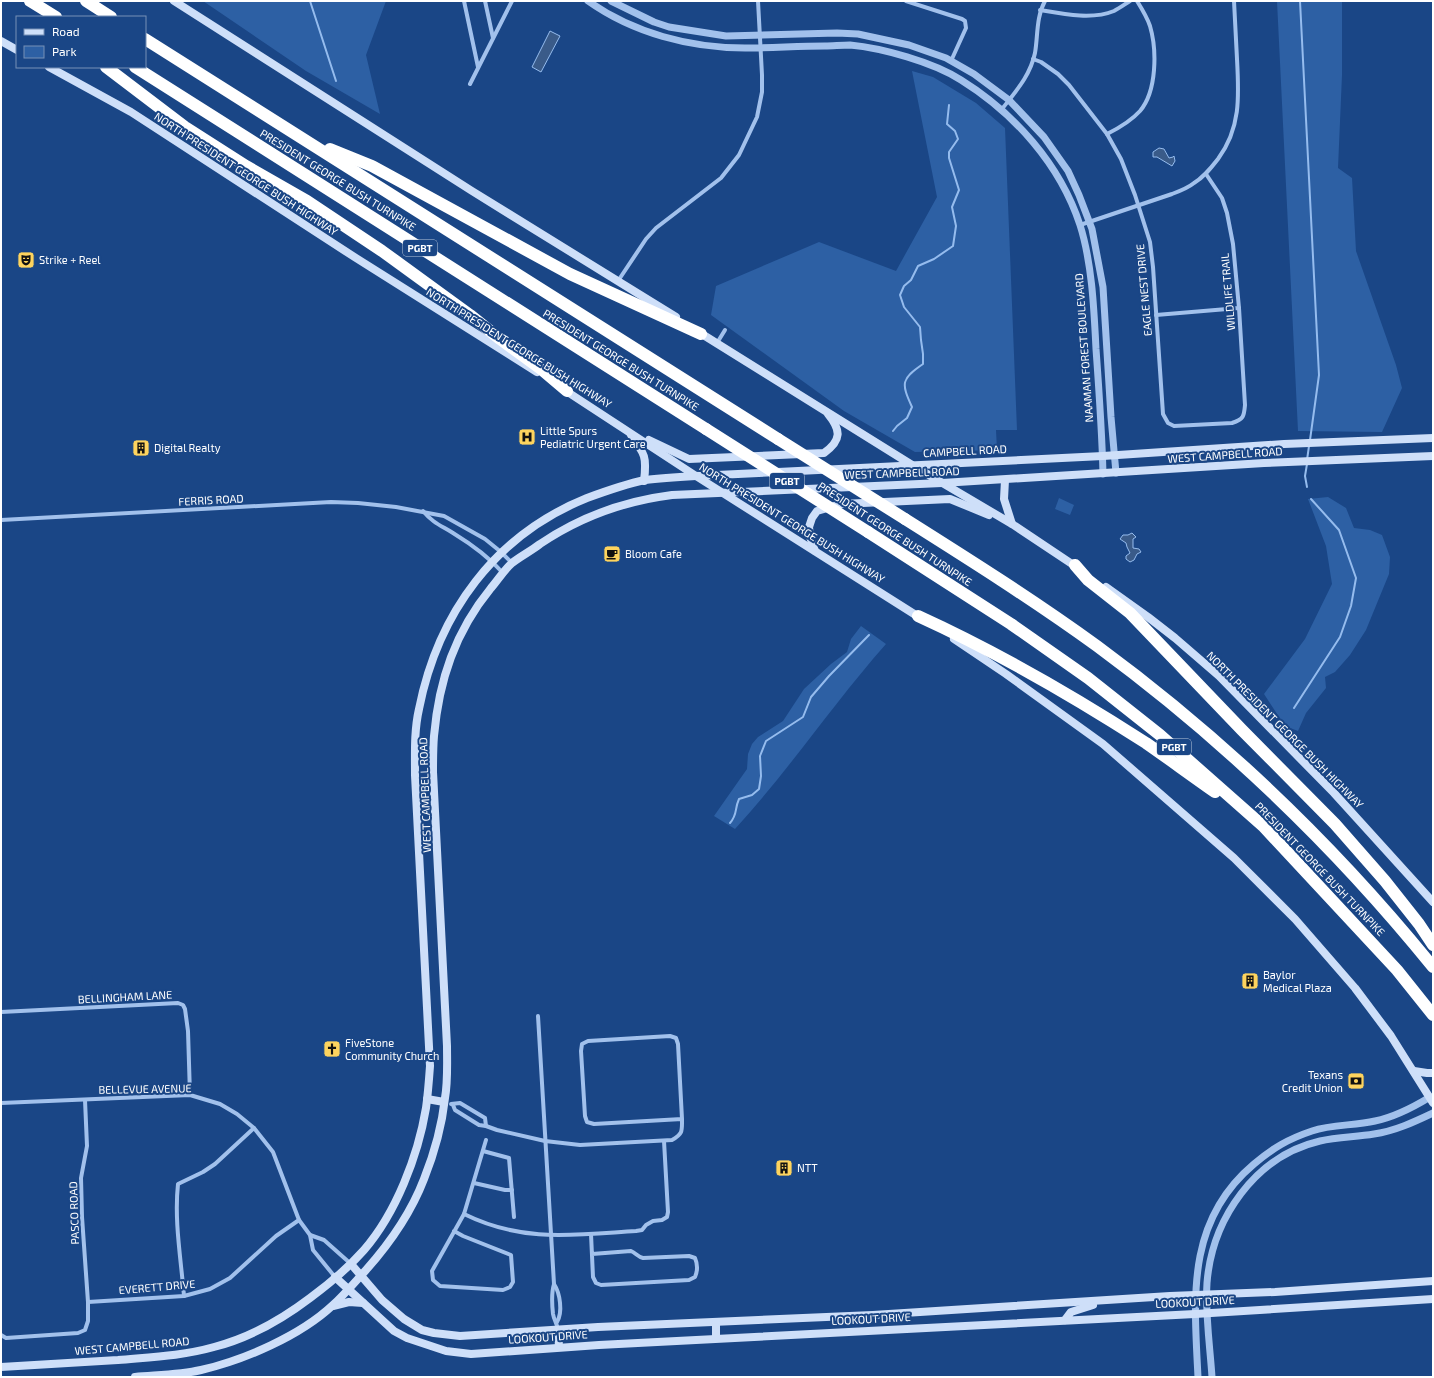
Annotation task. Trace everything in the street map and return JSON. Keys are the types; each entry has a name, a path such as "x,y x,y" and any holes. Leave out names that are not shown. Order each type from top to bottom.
{"highway":[{"path":"86,1 109,16"},
{"path":"32,2 49,16"},
{"path":"32,2 54,16"},
{"name":"PRESIDENT GEORGE BUSH TURNPIKE","path":"146,39 1015,589 1073,629 1129,670 1196,724 1272,792 1326,846 1377,901 1433,967"},
{"path":"107,68 185,127 246,166 307,201 382,251 470,315 500,340 541,369 567,391"},
{"name":"PRESIDENT GEORGE BUSH TURNPIKE","path":"136,68 868,532 1011,624 1088,678 1160,734 1264,826 1397,970 1433,1015"},
{"path":"305,140 372,166 570,274 701,334"},
{"path":"1075,565 1088,580 1130,613 1335,824 1385,881 1419,924 1433,945"},
{"path":"918,616 962,636 1088,707 1146,744 1264,826"}],"main road":[{"name":"NORTH PRESIDENT GEORGE BUSH HIGHWAY","path":"174,1 466,187 717,344 912,465 1012,524 1075,565 1148,617 1219,676 1334,793 1433,902"},
{"path":"1,41 16,49"},
{"name":"NORTH PRESIDENT GEORGE BUSH HIGHWAY","path":"51,68 132,112 363,262 567,391 696,476 972,650 1103,744 1234,858 1294,919 1355,988 1391,1036 1432,1098"},
{"path":"628,431 690,459 824,452 834,444 837,439 838,431 835,423 824,409"},
{"path":"628,431 644,456 646,464 644,480"},
{"name":"WEST CAMPBELL ROAD","path":"1019,459 1103,456 1284,444 1433,438"},
{"name":"WEST CAMPBELL ROAD","path":"135,1377 183,1373 230,1362 257,1351 299,1330 332,1306 375,1260 395,1233 417,1195 424,1179 449,1104 433,772 434,738 440,694 458,638 467,622 512,563 568,526 630,502 672,495 1005,480 1284,462 1433,456"},
{"name":"CAMPBELL ROAD","path":"912,465 1019,459"},
{"name":"WEST CAMPBELL ROAD","path":"1,1367 168,1356 214,1347 241,1338 275,1322 306,1301 350,1264 364,1249 378,1230 394,1202 414,1154 422,1127 427,1100 430,1066 415,775 418,710 426,679 445,629 468,592 501,552 534,526 561,510 600,493 644,480 912,465"},
{"path":"1005,480 1004,499 1012,524"},
{"path":"815,550 810,537 809,527 812,518 817,511 841,504 950,499 1012,524"},
{"path":"1414,1071 1433,1073"},
{"path":"427,1100 449,1104"},
{"name":"LOOKOUT DRIVE","path":"350,1264 382,1300 404,1320 418,1328 434,1333 460,1336 557,1326 716,1322 881,1315 1109,1300 1275,1292 1433,1281"},
{"name":"LOOKOUT DRIVE","path":"335,1278 394,1331 407,1338 446,1351 471,1354 559,1347 716,1338 1195,1314 1433,1298"},
{"path":"1065,1320 1071,1312 1109,1300"},
{"path":"332,1306 349,1302 363,1303"},
{"path":"716,1322 716,1338"},
{"path":"557,1326 559,1347"}],"street":[{"path":"464,1 478,67"},
{"path":"486,1 493,38"},
{"path":"470,84 512,1"},
{"name":"NAAMAN FOREST BOULEVARD","path":"588,1 601,10 635,27 669,39 714,46 743,48 850,45 888,52 925,63 960,79 1002,109 1042,153 1059,179 1069,198 1080,225 1094,308 1103,474"},
{"name":"NAAMAN FOREST BOULEVARD","path":"610,1 654,22 669,27 726,36 838,33 858,34 909,45 946,58 974,74 1009,100 1044,137 1068,170 1091,222 1103,287 1116,473"},
{"path":"618,281 646,239 656,228 721,178 739,155 757,117 762,92 758,1"},
{"path":"906,1 965,21 966,28 951,61"},
{"path":"1002,109 1024,82 1030,70 1040,10 1045,1"},
{"path":"1040,10 1063,14 1092,15 1114,11 1130,1"},
{"path":"1107,134 1133,118 1141,110 1149,96 1152,86 1154,63 1152,33 1138,1"},
{"path":"1080,225 1172,194 1194,183 1206,174 1213,166 1227,145 1235,124 1238,104 1234,1"},
{"name":"EAGLE NEST DRIVE","path":"1033,59 1041,62 1058,74 1069,85 1107,134 1121,159 1139,205 1150,242 1163,414"},
{"name":"WILDLIFE TRAIL","path":"1163,414 1168,423 1174,426 1232,423 1240,420 1244,415 1245,405 1239,308 1233,244 1227,213 1222,198 1206,174"},
{"path":"1094,308 1100,316 1106,335"},
{"path":"1156,315 1239,308"},
{"path":"717,344 725,330"},
{"name":"FERRIS ROAD","path":"1,520 331,502 367,504 422,511 444,516 485,538 512,563"},
{"path":"422,511 431,521 453,533 493,562 503,573"},
{"name":"BELLINGHAM LANE","path":"1,1012 178,1003 183,1005 185,1009 188,1031 190,1095"},
{"path":"538,1016 554,1284 552,1291 553,1316 557,1326"},
{"path":"449,1104 455,1110 479,1125 545,1141 580,1145 672,1140 680,1136 682,1119 678,1044 676,1038 670,1036 588,1041 582,1044 581,1051 585,1116 587,1122 594,1124 682,1119"},
{"name":"BELLEVUE AVENUE","path":"1,1103 190,1095 220,1104 238,1114 254,1128 272,1152 298,1220 310,1235 313,1250 335,1278"},
{"path":"1198,1377 1195,1314 1197,1270 1208,1228 1217,1208 1235,1181 1275,1147 1312,1131 1375,1121 1396,1116 1432,1098"},
{"name":"PASCO ROAD","path":"1,1336 6,1338 78,1333 85,1330 88,1321 88,1302 81,1178 87,1146 85,1100"},
{"path":"449,1104 460,1103 485,1118 486,1126"},
{"path":"463,1115 468,1108"},
{"path":"1212,1377 1207,1295 1209,1270 1217,1235 1235,1200 1249,1183 1281,1156 1318,1141 1391,1131 1433,1113"},
{"path":"184,1296 178,1221 178,1184 203,1172 215,1164 254,1128"},
{"path":"454,1232 511,1254 513,1282 510,1287 503,1290 440,1286 433,1280 432,1271 464,1214 486,1140"},
{"path":"464,1214 488,1225 507,1230 551,1236 642,1230 646,1224 652,1221 662,1220 667,1217 664,1141"},
{"path":"1275,1147 1281,1156"},
{"path":"483,1151 509,1158 514,1217"},
{"path":"474,1183 505,1190 512,1190"},
{"name":"EVERETT DRIVE","path":"88,1302 184,1296 210,1289 230,1278 276,1236 298,1220"},
{"path":"591,1234 593,1277 596,1283 601,1285 689,1280 695,1277 698,1272 695,1258 689,1256 643,1258 631,1251 592,1254"},
{"name":"BELLEVUE AVENUE","path":"310,1235 324,1240 350,1264"},
{"path":"554,1284 559,1291 560,1317 557,1326"}],"green space":[{"path":"203,1 386,1 366,55 380,114 306,71"},
{"path":"1277,1 1342,1 1342,75 1338,168 1352,178 1356,251 1396,365 1402,388 1382,432 1298,431"},
{"path":"912,71 933,77 976,103 1005,128 1017,430 996,430 997,450 915,452 844,411 711,315 716,286 819,242 896,271 937,197"},
{"path":"1328,497 1346,508 1354,528 1370,530 1382,535 1390,557 1389,574 1366,630 1350,655 1335,672 1325,677 1326,688 1306,713 1298,731 1285,726 1264,694 1305,639 1332,584 1326,546 1308,499"},
{"path":"1059,498 1074,505 1070,515 1055,509"},
{"path":"861,626 886,644 774,784 735,829 714,816 747,769 748,754 752,744 758,737 783,721 804,689 831,664 847,652 851,639"}],"shaded area":[{"path":"550,31 560,36 541,72 532,67"},
{"path":"1159,148 1164,149 1169,158 1174,156 1175,161 1172,166 1157,157 1153,157 1153,152"},
{"path":"1132,533 1136,537 1133,539 1133,548 1139,549 1141,552 1137,554 1134,560 1130,562 1126,559 1126,556 1130,553 1126,543 1120,539 1123,535"}],"waterway":[{"path":"310,1 336,81"},
{"path":"1300,1 1319,375 1310,440"},
{"path":"893,431 907,418 912,407 906,392 905,382 910,374 923,364 920,327 904,307 900,295 904,286 911,280 918,266 934,259 953,246 956,226 952,207 959,190 949,158 949,152 958,139 955,131 947,124 949,105"},
{"path":"1307,460 1309,446"},
{"path":"1307,464 1305,476 1307,487"},
{"path":"1294,708 1340,637 1351,606 1356,578 1339,530 1311,499"},
{"path":"730,823 734,817 739,799 752,795 759,789 761,776 760,756 766,741 803,717 811,697 829,676 869,635"}],"place":[{"name":"Strike + Reel","path":"26,260"},
{"name":"Little Spurs Pediatric Urgent Care","path":"527,437"},
{"name":"Digital Realty","path":"141,448"},
{"name":"Bloom Cafe","path":"612,554"},
{"name":"Baylor Medical Plaza","path":"1250,981"},
{"name":"FiveStone Community Church","path":"332,1049"},
{"name":"Texans Credit Union","path":"1356,1081"},
{"name":"NTT","path":"784,1168"}]}
